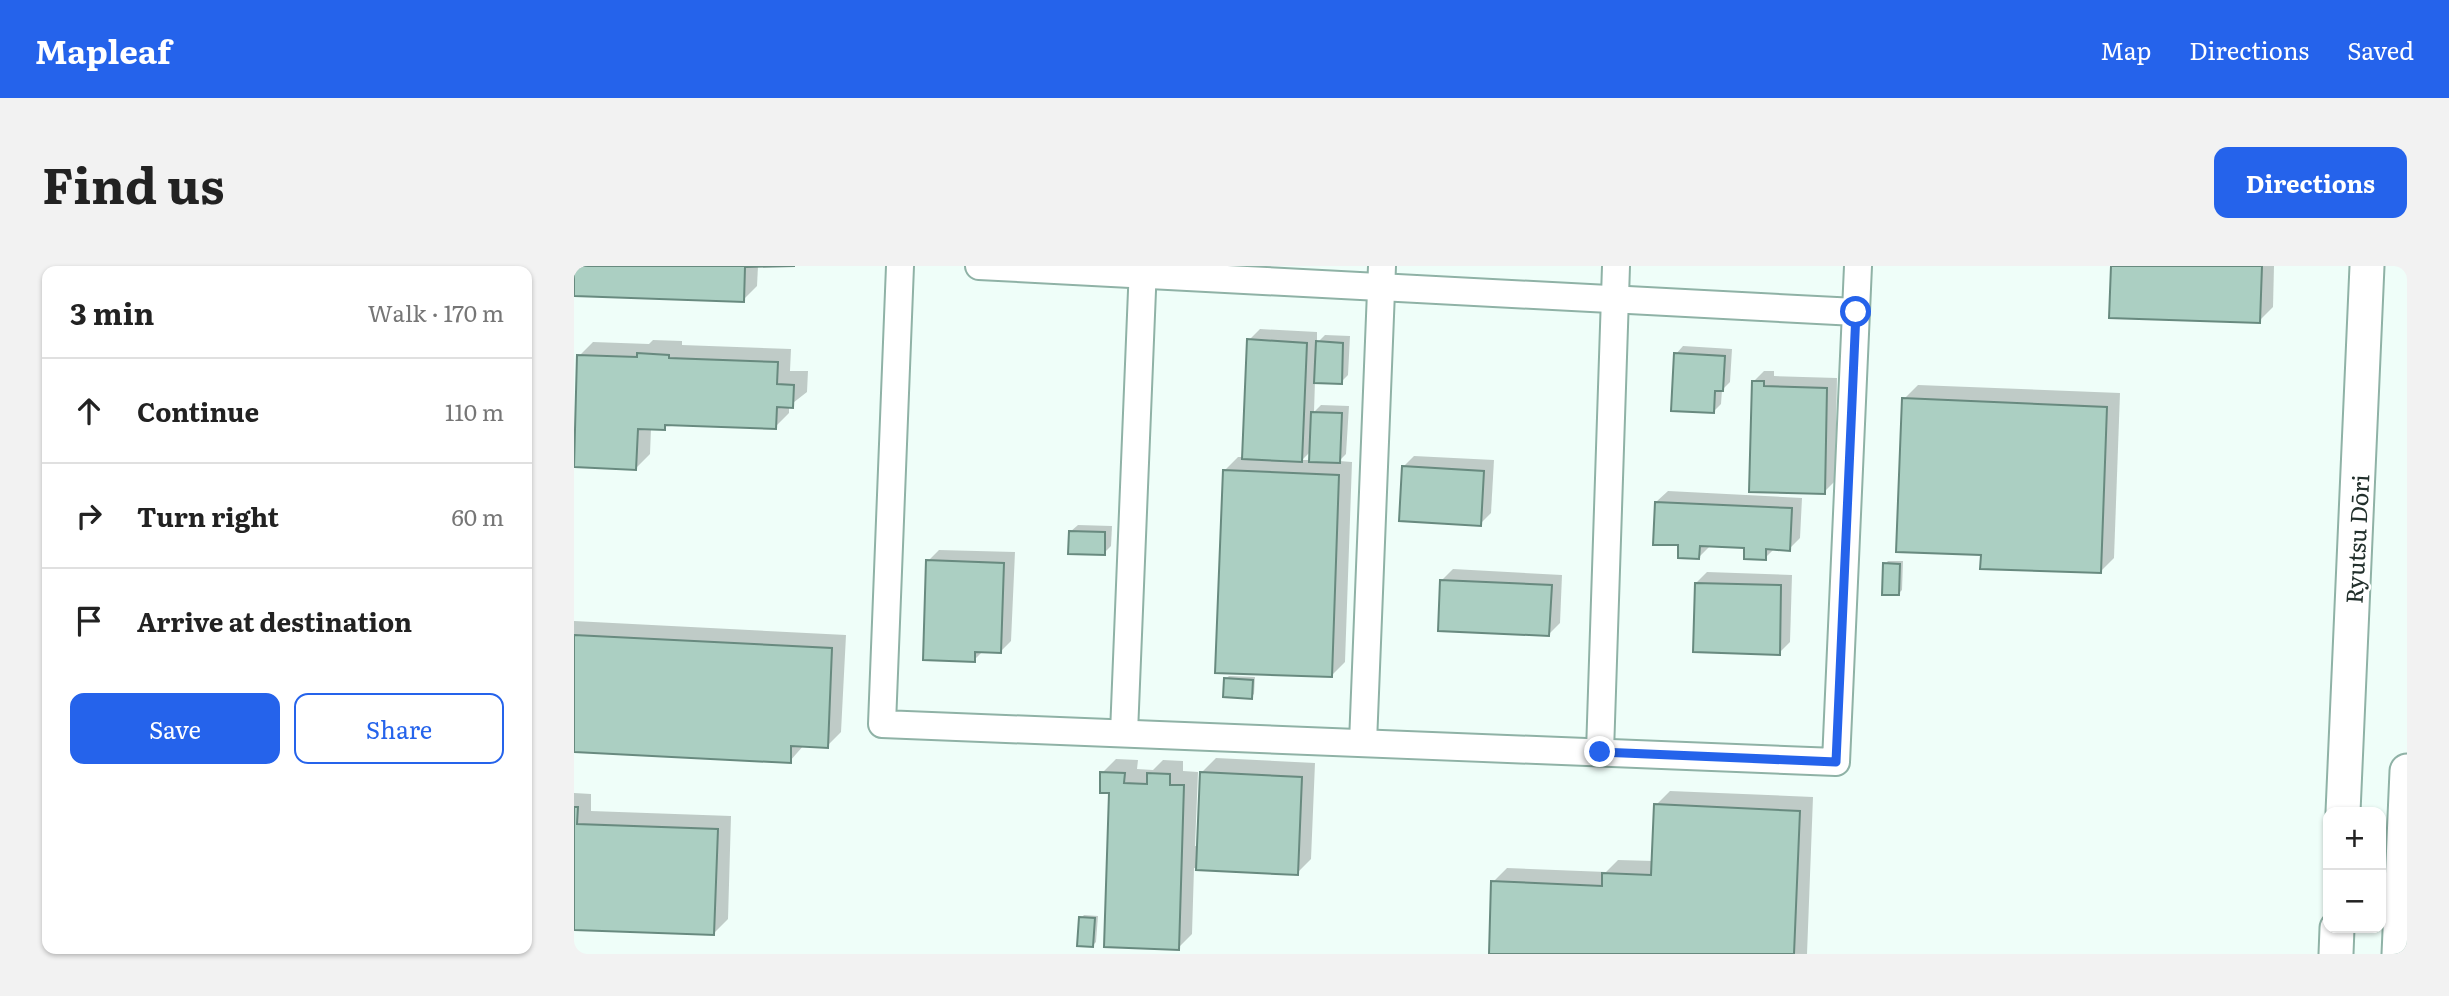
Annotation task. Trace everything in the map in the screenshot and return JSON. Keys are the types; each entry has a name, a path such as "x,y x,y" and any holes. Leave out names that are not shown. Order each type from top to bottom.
{"street":[{"path":"900,266 882,724 1836,762 1858,266"},
{"path":"979,266 1382,276 1614,299 1856,312"},
{"path":"1600,752 1616,266"},
{"name":"Ryutsu Dōri","path":"2343,807 2367,266"},
{"path":"1124,733 1143,270"},
{"path":"1363,743 1382,276"},
{"path":"2399,954 2407,771"},
{"path":"2336,954 2337,933"}],"building":[{"path":"574,266 795,266 745,267 744,302 574,296"},
{"path":"2111,266 2262,266 2260,323 2109,318"},
{"path":"1247,339 1307,343 1302,462 1242,459"},
{"path":"1316,341 1343,343 1342,384 1314,383"},
{"path":"637,353 669,355 669,358 778,362 777,384 794,385 793,408 777,407 776,429 665,425 665,430 638,429 636,470 574,467 577,355 637,357"},
{"path":"1674,353 1725,356 1723,391 1715,391 1714,413 1671,411"},
{"path":"1752,381 1764,381 1764,386 1827,388 1825,494 1749,492"},
{"path":"1902,398 2107,407 2101,573 1980,569 1981,555 1896,552"},
{"path":"1311,412 1342,413 1340,463 1309,462"},
{"path":"1402,466 1484,471 1481,526 1399,521"},
{"path":"1223,470 1339,475 1332,677 1215,673"},
{"path":"1655,502 1792,508 1790,551 1766,549 1766,560 1744,559 1744,548 1700,546 1699,559 1678,558 1678,545 1653,545"},
{"path":"1069,531 1105,532 1105,555 1068,554"},
{"path":"926,560 1004,563 1001,653 975,652 975,662 923,660"},
{"path":"1883,563 1900,564 1899,595 1882,595"},
{"path":"1440,580 1552,585 1549,636 1438,631"},
{"path":"1695,583 1781,585 1780,655 1693,652"},
{"path":"574,635 832,648 828,748 791,746 791,763 574,752"},
{"path":"1224,678 1253,680 1252,699 1223,697"},
{"path":"1100,772 1125,773 1124,783 1147,784 1147,773 1170,774 1170,785 1184,785 1179,950 1104,947 1109,793 1100,793"},
{"path":"1200,772 1302,777 1298,875 1196,870"},
{"path":"1654,804 1800,811 1794,954 1489,954 1491,881 1602,886 1602,873 1651,875"},
{"path":"574,807 578,807 577,824 718,829 714,935 574,930"},
{"path":"1079,917 1095,918 1093,947 1077,946"}],"route":[{"path":"1600,752 1836,762 1856,312"}]}
